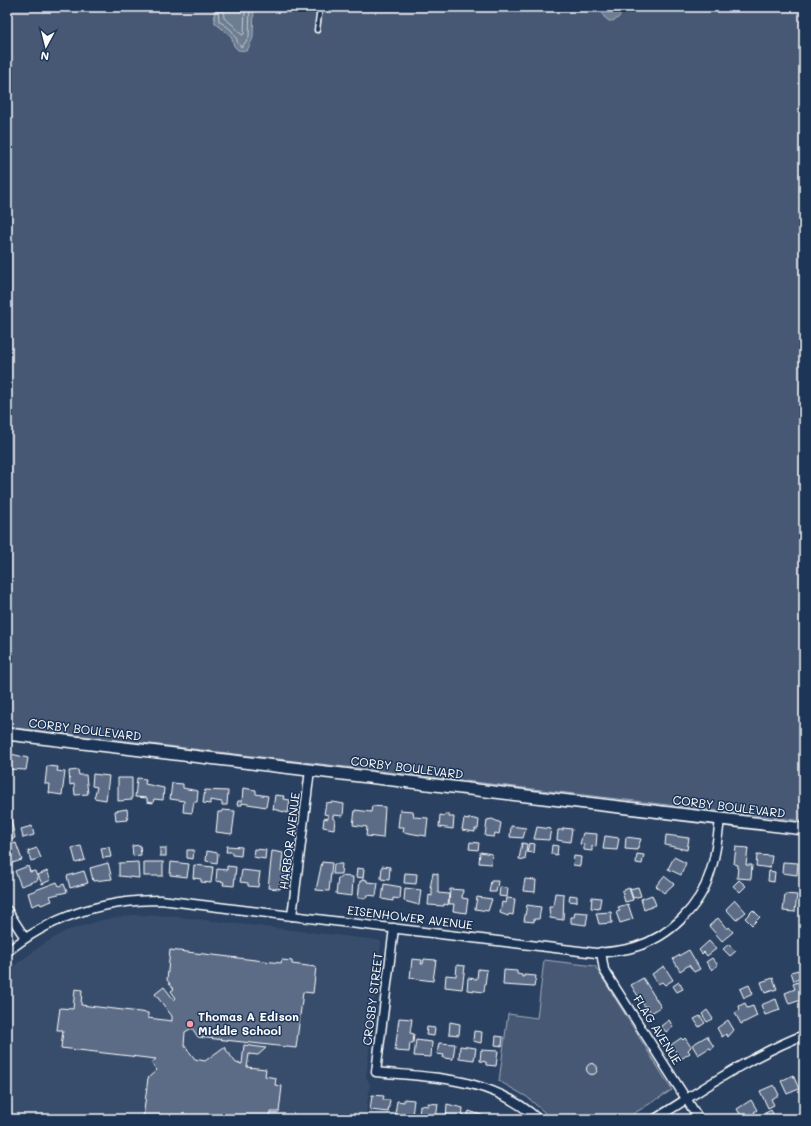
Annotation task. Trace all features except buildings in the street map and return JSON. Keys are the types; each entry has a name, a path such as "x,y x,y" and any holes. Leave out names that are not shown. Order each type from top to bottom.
{"street":[{"name":"CORBY BOULEVARD","path":"7,734 804,829"},
{"name":"HARBOR AVENUE","path":"292,916 310,770"},
{"name":"EISENHOWER AVENUE","path":"7,952 25,938 62,917 84,909 107,904 141,900 161,900 601,952 635,947 652,940 671,928 690,910 710,874 720,819"},
{"path":"7,910 25,938"},
{"name":"CROSBY STREET","path":"394,928 376,1072 442,1079 480,1086 511,1099 538,1119"},
{"name":"FLAG AVENUE","path":"601,952 604,970 699,1119"},
{"path":"654,1119 749,1059 804,1034"}],"lane":[{"path":"317,30 320,7"}],"shaded area":[{"path":"7,7 804,7 804,821 7,727"},
{"name":"Thomas A Edison Middle School","path":"133,915 170,916 378,940 381,942 366,1077 370,1084 365,1119 23,1119 7,1117 7,971 45,943 66,931 102,920"},
{"path":"544,960 595,966 672,1090 625,1119 552,1119 527,1097 499,1081 508,1014 537,1018"}],"water":[{"path":"214,7 254,7 253,38 247,51 238,50 234,46 231,36 215,23"},
{"path":"601,7 623,7 617,19 609,21 604,17"}],"place":[{"name":"Thomas A Edison Middle School","path":"190,1024"}]}
